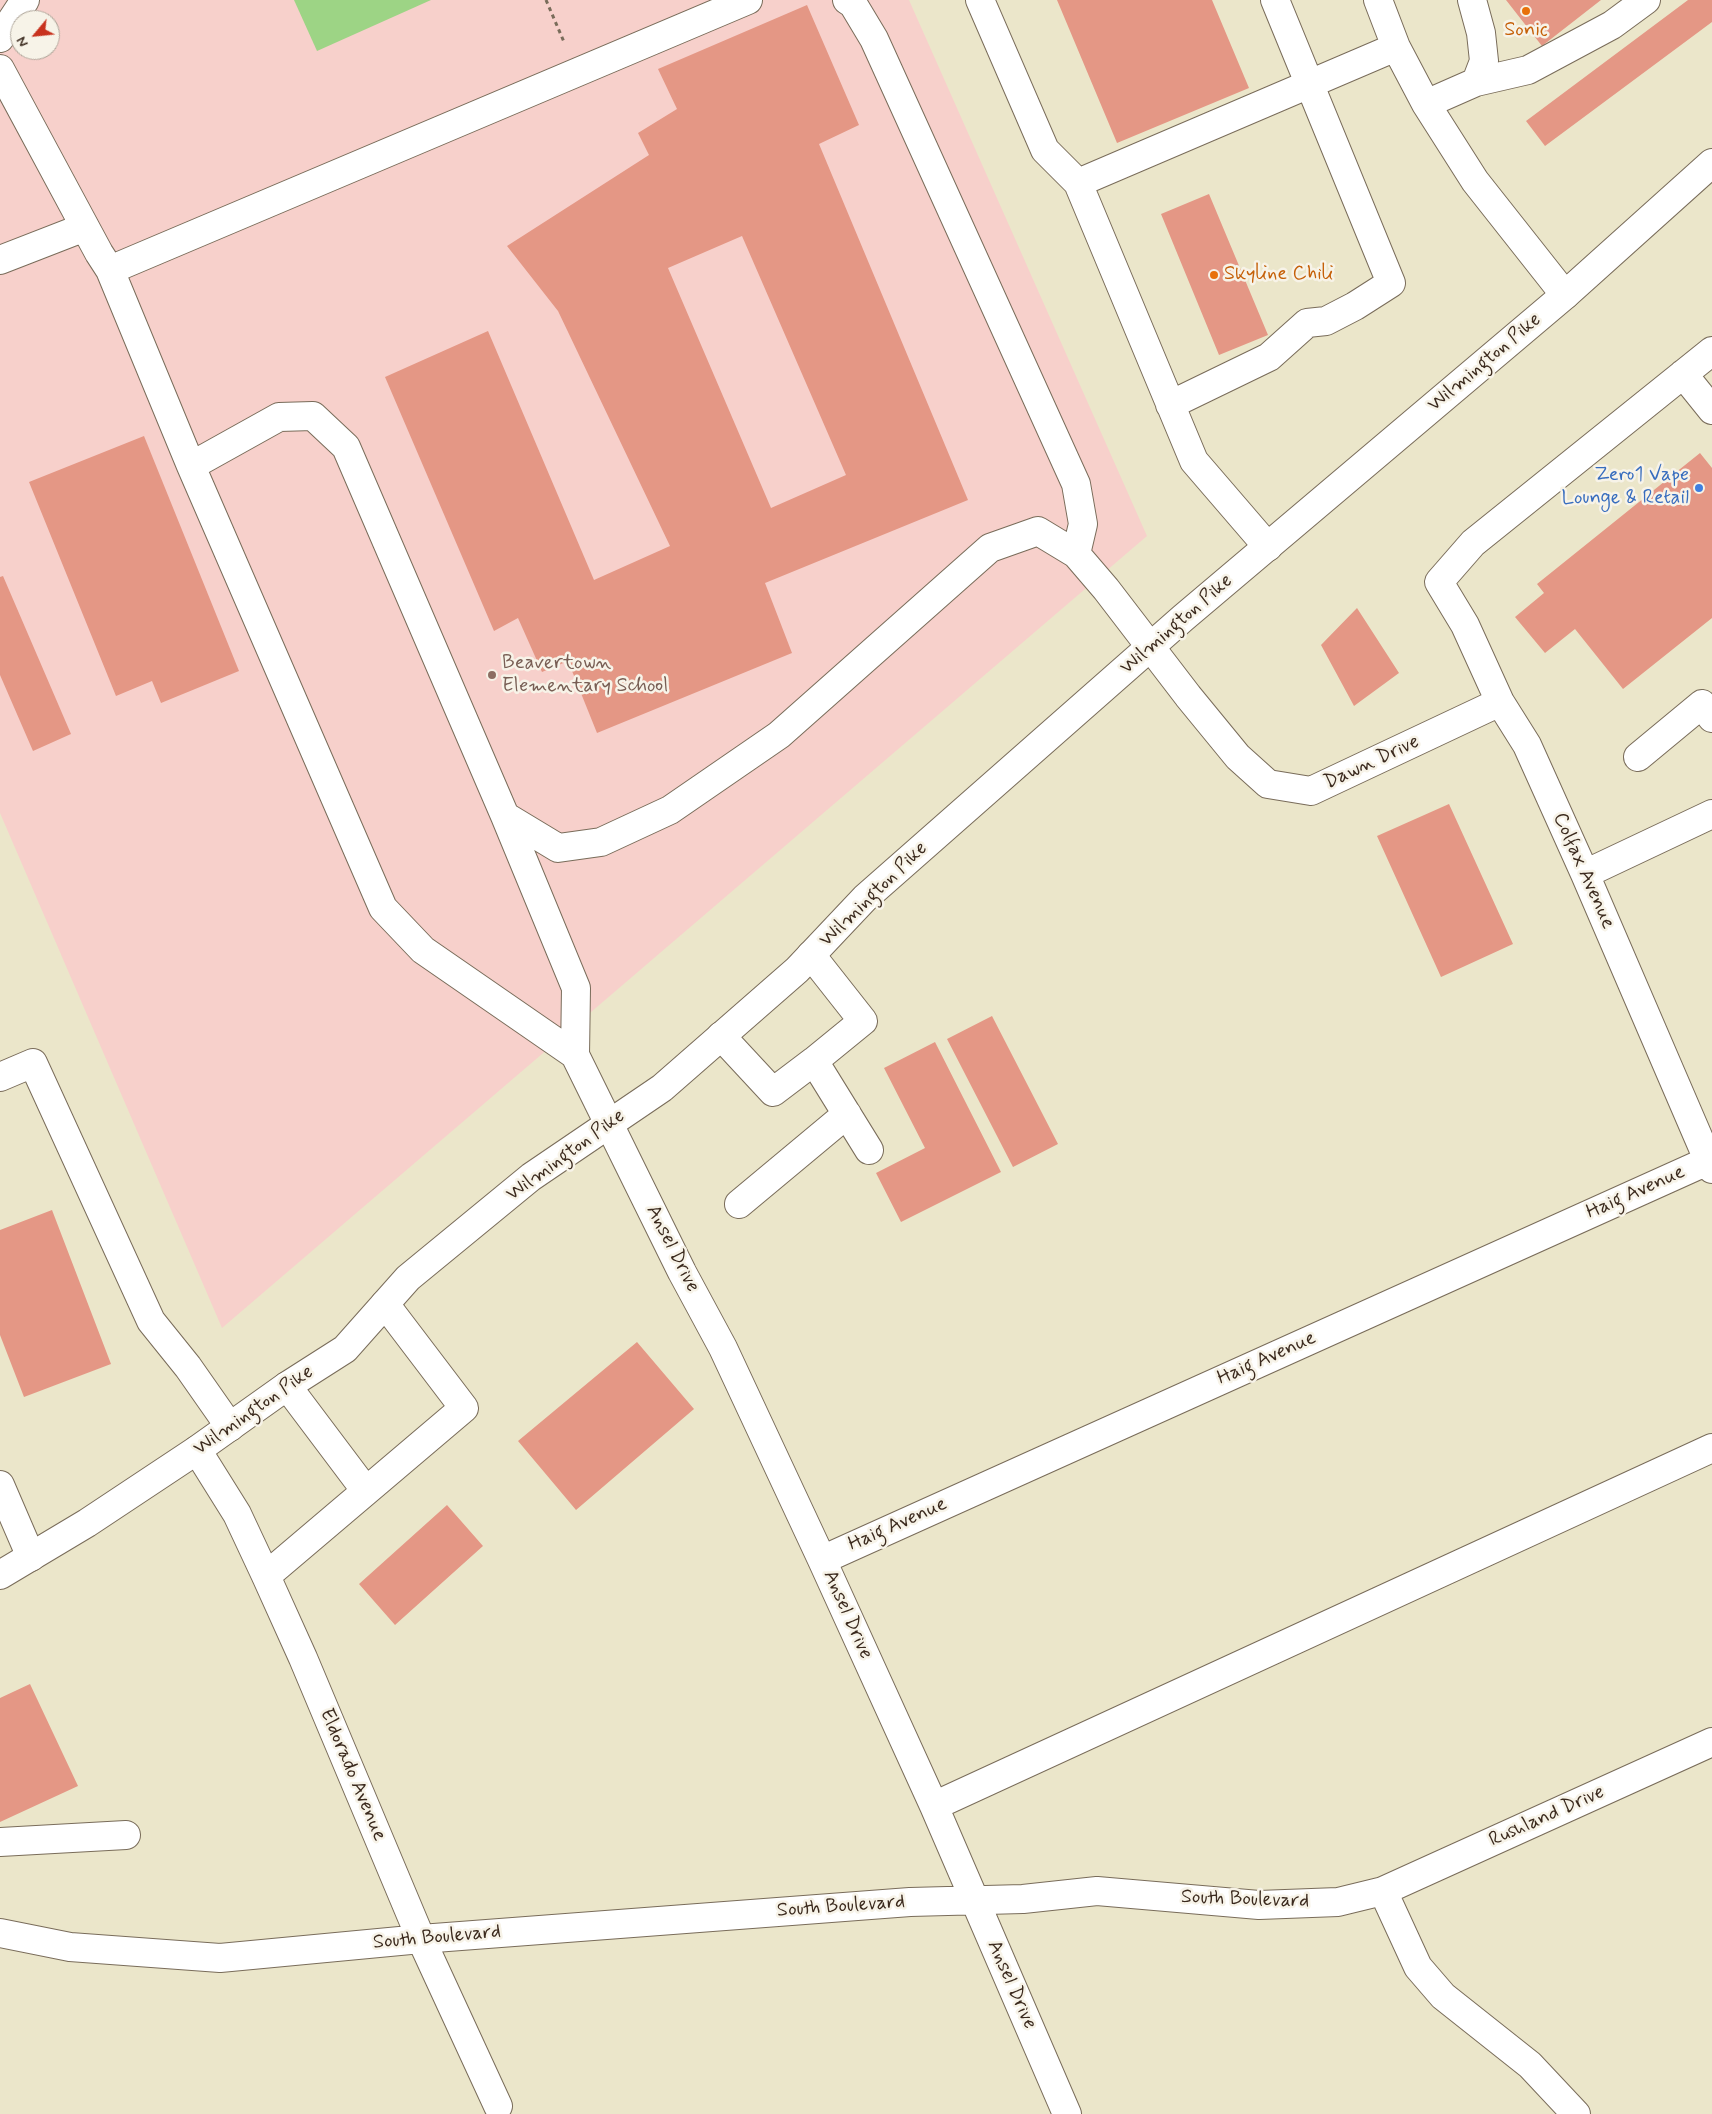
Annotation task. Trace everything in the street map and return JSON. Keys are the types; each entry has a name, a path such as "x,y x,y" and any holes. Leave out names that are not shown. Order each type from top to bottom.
{"street":[{"path":"0,38 25,0"},
{"path":"110,270 748,0"},
{"path":"847,0 852,4 874,39 1076,484 1083,524 1076,554"},
{"path":"980,0 1045,150 1078,183 1194,461 1268,548"},
{"path":"1170,405 1269,358 1307,323 1326,321 1355,306 1391,283 1275,0"},
{"path":"1378,0 1396,47 1426,104 1475,181 1565,295"},
{"path":"1472,0 1481,33 1484,61 1476,82"},
{"path":"1426,104 1476,82 1528,70 1612,25 1646,0"},
{"path":"1078,183 1396,47"},
{"path":"0,69 99,254 110,270 191,466 383,908 423,950 575,1055"},
{"name":"Wilmington Pike","path":"0,1575 87,1523 197,1450 287,1386 345,1349 408,1278 531,1177 662,1088 797,970 866,898 1150,647 1565,295 1712,163"},
{"path":"0,260 85,227"},
{"path":"1712,351 1683,374 1712,410"},
{"name":"Colfax Avenue","path":"1683,374 1473,543 1439,582 1465,625 1500,702 1527,745 1711,1163"},
{"path":"191,466 280,416 314,416 346,447 505,816 576,988 575,1055"},
{"name":"Dawn Drive","path":"505,816 558,848 601,842 670,810 779,735 990,548 1038,531 1076,554 1106,589 1238,757 1268,784 1311,791 1500,702"},
{"path":"1638,757 1709,706"},
{"path":"1585,874 1712,814"},
{"path":"721,1036 773,1092 863,1021 812,955"},
{"name":"Ansel Drive","path":"575,1055 682,1272 723,1348 822,1560 934,1806 1067,2114"},
{"path":"814,1061 869,1150"},
{"path":"0,1077 33,1063 151,1321 188,1367 230,1427"},
{"path":"739,1204 847,1114"},
{"name":"Haig Avenue","path":"822,1560 1711,1163"},
{"path":"266,1576 464,1408 385,1304"},
{"path":"287,1386 366,1491"},
{"path":"934,1806 1712,1448"},
{"name":"Eldorado Avenue","path":"197,1450 237,1514 266,1576 303,1658 421,1939 498,2106"},
{"path":"0,1486 31,1558"},
{"name":"Rushland Drive","path":"1383,1891 1712,1742"},
{"path":"0,1842 126,1834"},
{"name":"South Boulevard","path":"0,1933 70,1946 220,1958 421,1939 910,1902 1023,1899 1097,1891 1259,1905 1338,1902 1383,1891"},
{"path":"1383,1891 1418,1967 1443,1996 1530,2065 1576,2114"}],"path":[{"path":"546,0 577,72"}],"shaded area":[{"name":"Beavertown Elementary School","path":"0,0 909,0 1147,536 222,1328 0,813"}],"green space":[{"path":"294,0 431,0 317,51"}],"building":[{"path":"1057,0 1212,0 1249,88 1117,143"},
{"path":"1506,0 1601,0 1542,46"},
{"path":"1688,0 1712,0 1712,22 1545,146 1526,121"},
{"name":"Beavertown Elementary School","path":"807,5 859,125 819,144 968,500 765,583 792,653 597,733 568,661 542,672 518,618 494,631 385,377 488,331 594,580 670,546 558,311 507,246 649,155 638,133 677,109 658,69","holes":["742,236 846,475 771,508 668,268"]},
{"name":"Skyline Chili","path":"1209,194 1268,335 1219,355 1161,214"},
{"path":"144,436 239,671 161,703 152,681 116,696 29,482"},
{"path":"1700,453 1712,468 1712,618 1623,689 1575,629 1545,653 1515,617 1544,593 1537,584"},
{"path":"3,576 71,734 33,751 0,675 0,577"},
{"path":"1357,608 1399,673 1354,706 1321,645"},
{"path":"1449,804 1513,944 1441,977 1377,836"},
{"path":"992,1016 1058,1144 1013,1167 947,1039"},
{"path":"935,1042 1001,1172 901,1222 876,1173 925,1148 884,1068"},
{"path":"52,1210 111,1364 24,1397 0,1335 0,1230"},
{"path":"637,1342 694,1409 576,1510 518,1441"},
{"path":"447,1505 483,1546 395,1625 359,1584"},
{"path":"30,1684 78,1786 0,1822 0,1698"}],"place":[{"name":"Sonic","path":"1526,11"},
{"name":"Skyline Chili","path":"1214,275"},
{"name":"Zero1 Vape Lounge & Retail","path":"1699,488"},
{"name":"Beavertown Elementary School","path":"492,675"}]}
